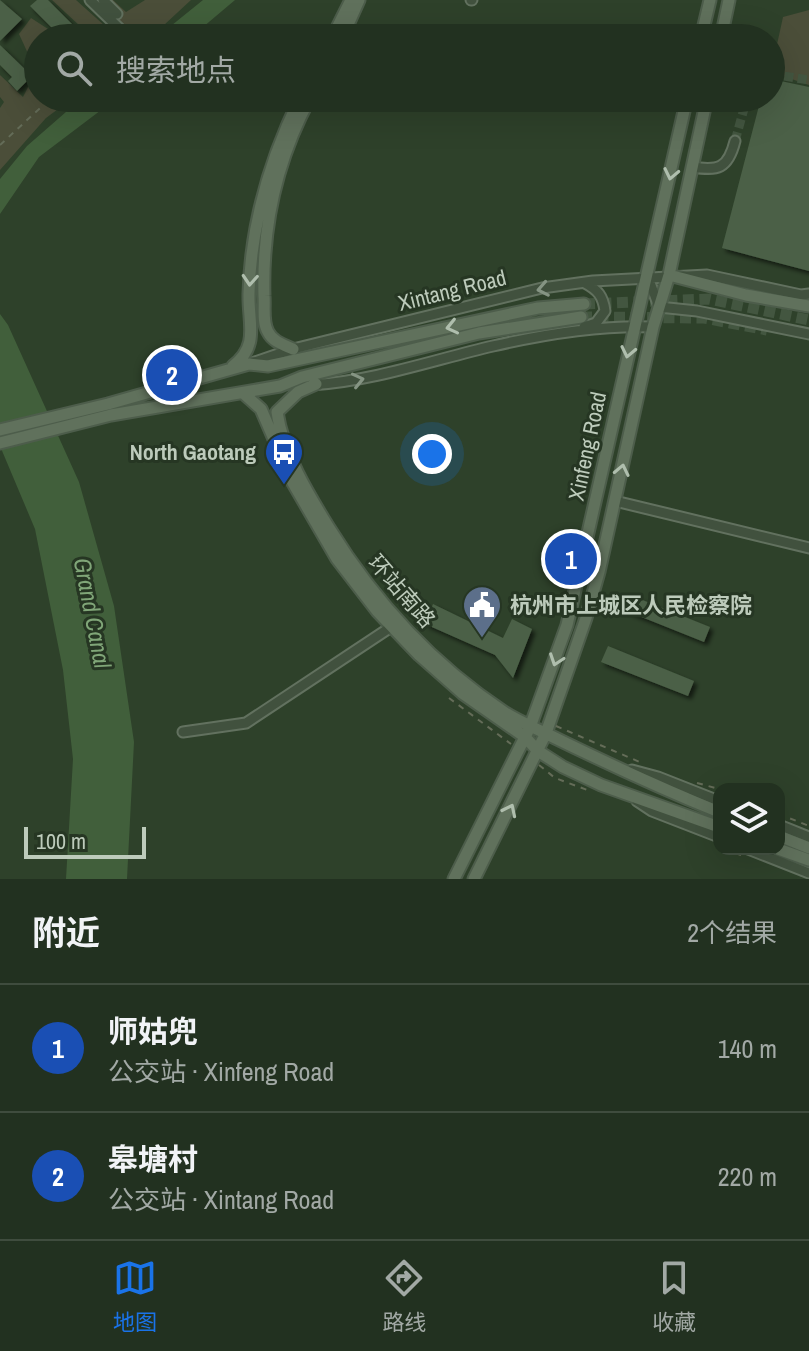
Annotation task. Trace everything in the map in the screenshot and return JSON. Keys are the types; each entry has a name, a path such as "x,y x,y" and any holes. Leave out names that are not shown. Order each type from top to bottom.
{"main road":[{"path":"339,24 351,0"},
{"path":"348,24 359,0"},
{"path":"704,24 710,0"},
{"path":"724,24 729,0"},
{"path":"227,370 241,359 251,343 250,279 262,198 294,112"},
{"path":"293,349 272,338 265,325 264,253 274,192 304,112"},
{"name":"Xinfeng Road","path":"454,879 528,732 567,625 684,112"},
{"name":"Xinfeng Road","path":"474,879 548,728 586,618 653,327 669,275 704,112"},
{"path":"669,275 746,295 809,306"},
{"name":"Xintang Road","path":"0,443 249,364 268,366 538,308 584,304"},
{"name":"Xintang Road","path":"0,430 110,410 280,386 302,377 479,333 581,317"},
{"name":"环站南路","path":"316,384 291,397 277,415 301,479 345,554 386,607 441,663 528,732 538,751 601,785 713,825"},
{"path":"243,393 261,409 286,470 326,543 391,627 455,687 528,732"},
{"name":"环站南路","path":"528,732 548,728 604,763 713,809"},
{"path":"785,838 809,848"},
{"path":"785,851 809,860"}],"street":[{"path":"90,0 115,24"},
{"path":"103,0 117,14"},
{"path":"692,167 711,170 721,166 732,154 735,141"},
{"name":"Xintang Road","path":"249,364 293,349 542,288 583,282 707,275 801,295 809,294"},
{"path":"648,277 659,307 697,311 809,334"},
{"path":"573,332 596,323 605,311 603,298 583,282"},
{"name":"Xintang Road","path":"280,386 344,383 495,345 573,332 653,327"},
{"path":"615,501 809,548"},
{"path":"183,732 246,723 391,627"},
{"name":"环站南路","path":"604,763 658,777 713,799"},
{"name":"环站南路","path":"601,785 632,798 652,811 713,835"},
{"path":"785,827 809,837"},
{"path":"763,855 809,873"}],"path":[{"path":"0,145 36,112"},
{"path":"548,728 648,765"},
{"path":"697,783 713,787"},
{"path":"785,816 809,826"}],"shaded area":[{"path":"52,0 76,0 103,24 78,24"},
{"path":"95,0 113,0 126,12 145,0 191,0 165,24 115,24 116,19"},
{"path":"809,10 809,85 785,77 783,17"},
{"path":"31,18 40,24 26,24"},
{"path":"24,27 24,45 19,34"},
{"path":"0,75 23,97 24,112 54,112 0,170 0,108 4,102 0,97"}],"water":[{"path":"203,0 235,0 207,24 173,24"},
{"path":"66,112 98,112 39,157 0,214 0,179 27,146"},
{"name":"Grand Canal","path":"0,314 8,325 79,482 114,606 134,742 127,879 66,879 73,759 63,670 35,529 0,446"}],"building":[{"path":"0,0 22,19 0,41"},
{"path":"37,0 48,0 72,24 48,24 30,6"},
{"path":"0,45 24,68 24,84 17,91 8,81 12,77 0,65"},
{"path":"785,82 809,87 809,271 722,248 757,112 785,112"},
{"path":"625,593 710,627 704,642 619,608"},
{"path":"433,604 503,638 512,619 532,629 513,678 495,655 425,624"},
{"path":"608,646 694,681 688,696 601,662"}],"tunnel":[{"path":"785,76 809,80"},
{"path":"735,141 743,112"},
{"path":"584,304 709,299 809,320"},
{"path":"581,317 704,318 767,330"}],"place":[{"name":"皋塘村","path":"172,375"},
{"name":"North Gaotang","path":"284,486"},
{"name":"师姑兜","path":"571,559"},
{"name":"杭州市上城区人民检察院","path":"482,639"}]}
